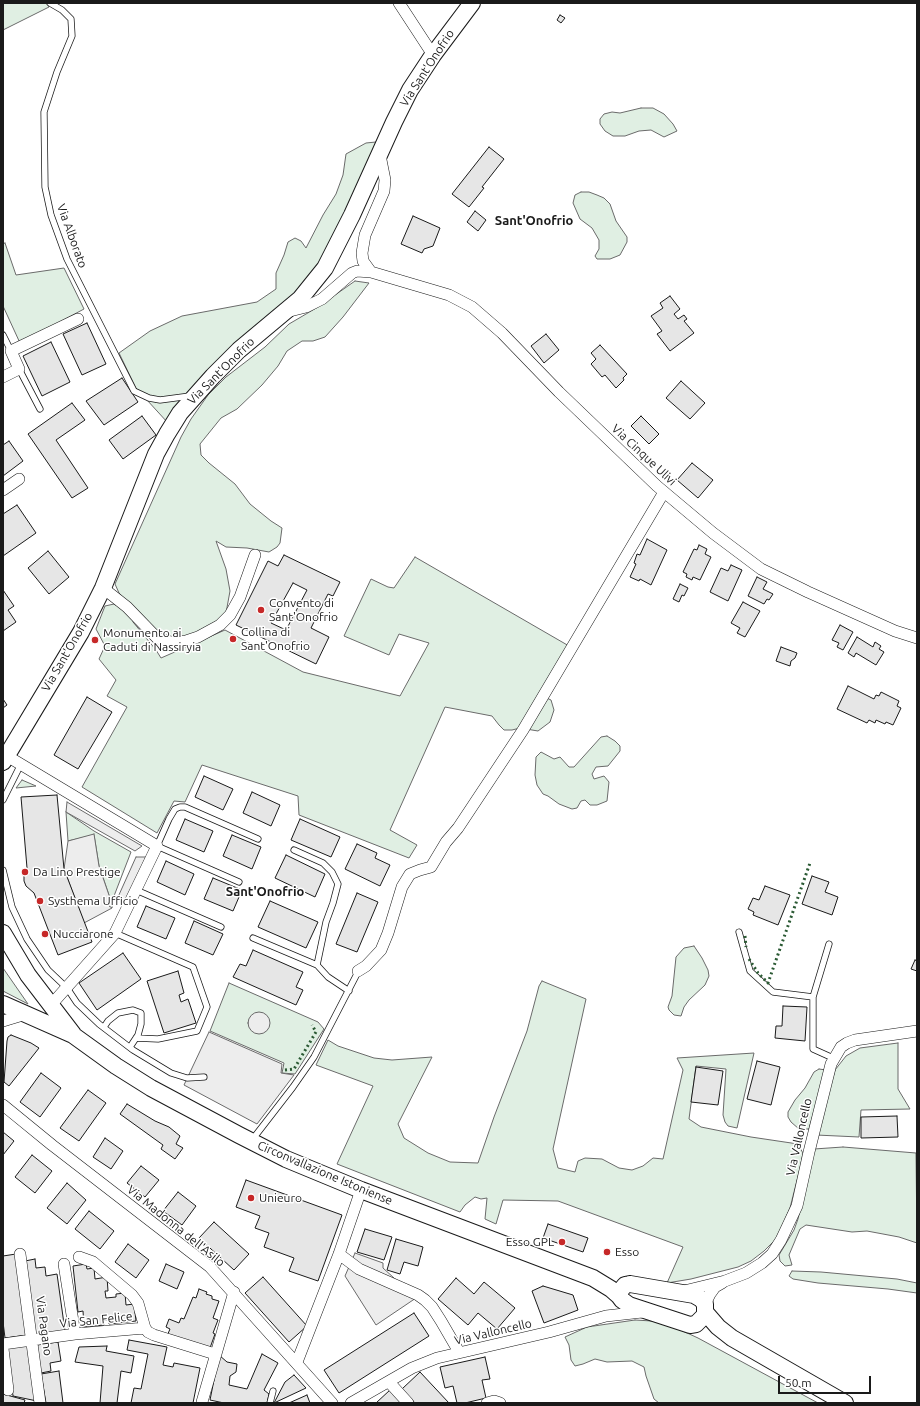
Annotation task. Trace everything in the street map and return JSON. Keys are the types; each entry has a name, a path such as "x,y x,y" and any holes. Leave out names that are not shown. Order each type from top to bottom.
{"main road":[{"name":"Via Sant'Onofrio","path":"5,759 81,632 103,588 156,454 180,413 194,396 239,350 300,299 325,268 352,215 401,106 433,55 472,3"},
{"name":"Circonvallazione Istoniense","path":"3,933 28,975 74,1036"},
{"name":"Circonvallazione Istoniense","path":"3,1004 74,1036 133,1077 251,1142 286,1159 361,1190 593,1278 611,1289 622,1300 630,1305 732,1338"},
{"name":"Circonvallazione Istoniense","path":"593,1278 694,1295 701,1299 705,1304 706,1311 718,1327 732,1338 844,1403"},
{"path":"619,1296 625,1285 630,1284"},
{"path":"690,1324 696,1324 701,1320 706,1311"}],"street":[{"path":"399,3 433,55"},
{"path":"371,272 363,261 362,253 365,235 384,191 385,180 380,155"},
{"path":"284,312 306,308 322,299 352,273 357,271 371,272"},
{"name":"Via Cinque Ulivi","path":"371,272 449,295 472,307 502,333 559,392 664,492 713,533 761,569 895,631 917,638"},
{"path":"3,377 19,369 11,351 78,319"},
{"path":"3,490 19,479"},
{"path":"359,970 366,966 381,950 388,933 402,887 410,874 431,867 446,842 458,828 523,730 664,492"},
{"path":"103,588 127,607 158,638 171,642 186,641 198,637 225,621 240,597 255,555"},
{"path":"5,759 21,764 157,846 115,934 51,1005"},
{"path":"3,1021 26,1014"},
{"name":"Via Valloncello","path":"676,1292 725,1281 746,1273 762,1264 772,1254 790,1223 797,1206 811,1142 833,1058 844,1045 855,1040 917,1031"},
{"name":"Via Madonna dell'Asilo","path":"3,1105 52,1145 210,1267 332,1403"},
{"path":"296,1362 339,1254 361,1190"},
{"name":"Via Pagano","path":"20,1254 40,1403"},
{"path":"339,1254 359,1269 425,1300 441,1320 459,1352"},
{"path":"79,1257 93,1262 132,1295 138,1303 145,1328 154,1335 215,1354"},
{"path":"64,1264 75,1334"},
{"name":"Via Valloncello","path":"706,1311 707,1300 710,1294 715,1287 725,1281"},
{"path":"202,1402 234,1292"},
{"name":"Via Valloncello","path":"351,1403 425,1362 459,1352 550,1332 606,1316 649,1311"},
{"name":"Via San Felice","path":"3,1344 75,1334 145,1328"},
{"path":"3,1349 8,1390"},
{"path":"389,1382 408,1403"},
{"path":"487,1403 494,1401 500,1403"}],"lane":[{"name":"Via Alborato","path":"50,3 62,10 71,19 72,36 44,112 45,187 51,216 67,259 134,391 149,398 160,400 194,396"},
{"path":"3,335 11,351"},
{"path":"19,369 40,409"},
{"path":"3,800 21,764"},
{"path":"239,882 157,846 169,819 175,809 180,807 185,807 258,839"},
{"path":"294,850 323,863 332,872 338,884 326,922 317,965"},
{"path":"3,870 12,907 27,939 48,970 67,988 77,1003 104,1027 130,1047 171,1073 187,1078 204,1077"},
{"path":"136,890 221,927"},
{"path":"739,932 750,971 773,992 813,997"},
{"path":"115,934 194,967 207,1007 197,1031 158,1039 136,1038"},
{"path":"253,938 317,965 328,977 349,990"},
{"path":"829,944 813,997 814,1049 833,1058"},
{"path":"251,1142 314,1057 359,970"},
{"path":"104,1027 108,1021 118,1013 133,1010 140,1013 141,1024 136,1038 130,1047"},
{"path":"270,1403 272,1391"}],"green space":[{"path":"3,3 46,3 49,7 3,30"},
{"path":"641,108 653,108 664,114 677,131 664,137 651,130 639,131 625,136 613,136 605,131 600,124 600,119 604,114 612,112 620,113"},
{"path":"376,142 349,209 318,271 168,423 136,388 119,353 150,331 182,316 257,302 276,289 276,273 288,242 295,238 301,241 306,248 336,194 343,175 346,154 366,143"},
{"path":"581,192 589,192 597,195 604,198 610,204 616,221 627,237 627,242 620,255 610,259 597,259 595,256 599,249 599,240 592,228 580,219 573,203 575,195"},
{"path":"5,243 16,275 64,268 84,309 20,343 3,306 3,244"},
{"path":"355,281 369,283 343,317 325,337 313,341 302,341 287,351 278,366 262,385 237,409 221,418 200,444 201,455 235,484 250,504 282,528 280,543 269,552 247,548 226,547 216,541 226,569 230,591 226,613 206,634 179,642 150,626 119,593 115,584 181,437 191,419 208,395 226,377 265,347 289,324 318,307"},
{"path":"415,557 569,646 540,695 551,700 554,710 550,722 538,731 520,728 504,730 492,716 445,707 390,830 417,845 409,858 299,815 298,796 202,765 185,802 174,801 157,833 82,787 127,707 107,696 116,680 99,659 105,646 96,629 105,606 114,604 133,618 133,622 161,658 225,630 303,672 400,696 429,643 399,634 389,655 344,636 371,579 388,587 394,588"},
{"path":"607,736 620,746 620,751 608,766 596,767 592,774 594,779 604,776 609,782 607,801 597,805 590,805 585,800 581,801 577,808 572,809 559,804 543,794 537,785 535,775 536,757 541,752 554,759 560,757 569,767 574,767 601,737"},
{"path":"22,780 36,786 16,788"},
{"path":"66,812 94,831 131,852 114,896 112,908 107,903 111,901 99,866 94,835 68,841"},
{"path":"694,946 708,970 709,976 705,985 689,1000 684,1007 681,1016 674,1015 668,1007 672,996 676,957 684,948"},
{"path":"3,968 28,1004 3,991"},
{"path":"542,981 586,999 553,1149 558,1168 575,1172 578,1161 585,1158 602,1159 619,1168 632,1170 643,1166 653,1158 663,1159 683,1070 677,1058 754,1053 737,1128 728,1126 723,1115 726,1069 696,1066 689,1119 701,1127 751,1137 798,1144 803,1153 790,1208 777,1238 764,1251 751,1261 738,1267 691,1279 667,1283 683,1247 558,1201 503,1200 496,1224 485,1219 487,1198 481,1199 475,1197 465,1205 460,1212 337,1164 373,1086 316,1065 328,1040 338,1046 374,1058 392,1060 432,1057 398,1124 404,1138 428,1153 450,1162 478,1163 527,1031 539,986"},
{"path":"229,983 318,1022 324,1029 295,1074 282,1073 284,1063 210,1031"},
{"path":"898,1043 898,1089 910,1109 861,1110 859,1137 816,1135 835,1070 846,1056 860,1048"},
{"path":"819,1069 826,1070 809,1129 799,1129 791,1122 788,1117 788,1112 814,1072"},
{"path":"843,1147 916,1153 917,1243 899,1237 867,1231 852,1232 806,1225 800,1229 789,1255 792,1265 785,1266 780,1261 779,1255 794,1230 798,1219 814,1149"},
{"path":"792,1271 821,1272 897,1279 917,1283 917,1293 793,1279 789,1276"},
{"path":"635,1320 652,1321 672,1326 698,1338 818,1403 659,1403 654,1399 644,1367 632,1361 607,1362 595,1359 575,1366 571,1360 569,1345 565,1337 587,1327"}],"shaded area":[{"path":"67,802 142,846 135,851 66,812"},
{"path":"94,834 99,866 111,901 107,903 112,908 84,923 64,869 68,841"},
{"path":"136,857 146,857 124,904 118,897"},
{"path":"259,1012 267,1015 270,1023 267,1031 259,1034 251,1031 248,1023 251,1015"},
{"path":"209,1032 282,1064 281,1073 294,1075 257,1124 184,1085"},
{"path":"355,1253 383,1263 383,1268 416,1298 376,1325 345,1276"}],"building":[{"path":"560,15 565,18 561,23 557,20"},
{"path":"489,147 504,159 482,187 484,188 469,207 452,194"},
{"path":"475,211 486,220 478,231 467,222"},
{"path":"413,216 440,228 433,246 424,249 422,253 401,244"},
{"path":"670,296 680,309 674,314 678,319 684,315 687,319 684,321 694,333 670,351 657,334 662,331 651,316 663,308 660,303"},
{"path":"87,323 106,364 82,375 63,334"},
{"path":"546,334 559,350 544,363 531,346"},
{"path":"51,342 70,382 42,396 23,356"},
{"path":"600,345 627,374 623,378 624,380 616,388 605,375 602,377 591,364 596,359 591,353"},
{"path":"122,378 138,402 104,425 86,401"},
{"path":"681,381 705,403 690,419 666,398"},
{"path":"72,403 85,420 56,440 88,488 72,498 28,434"},
{"path":"142,416 156,435 123,459 109,440"},
{"path":"641,416 659,434 649,444 631,426"},
{"path":"9,441 23,461 3,476 3,445"},
{"path":"692,463 713,480 698,498 677,480"},
{"path":"17,505 36,533 3,556 3,514"},
{"path":"647,539 667,550 651,585 640,579 639,581 630,577 636,564 634,563 637,554 640,555"},
{"path":"699,545 707,549 705,554 711,557 700,580 693,577 692,580 686,577 687,574 683,572 694,549 697,550"},
{"path":"48,551 69,577 49,594 28,568"},
{"name":"Convento di Sant'Onofrio","path":"284,555 340,582 333,596 328,594 311,628 329,637 316,664 236,625 268,561 278,566","holes":["293,583 307,590 286,630 271,623"]},
{"path":"731,565 742,570 728,601 710,592 721,568 728,571"},
{"path":"757,577 767,582 763,589 773,594 764,604 748,596"},
{"path":"680,584 688,588 684,596 682,595 679,602 673,599"},
{"path":"3,590 14,606 8,610 16,622 3,631"},
{"path":"743,602 760,611 745,637 737,633 740,628 731,623"},
{"path":"840,625 853,632 843,650 837,647 839,643 832,640"},
{"path":"857,637 873,647 875,642 881,646 879,649 884,652 876,665 856,653 854,657 848,653"},
{"path":"781,647 797,653 795,658 791,661 790,666 776,661"},
{"path":"848,686 874,699 876,695 879,696 881,692 899,701 897,706 901,708 893,725 886,722 885,724 876,720 875,723 869,720 867,723 837,709"},
{"path":"87,697 112,712 78,769 54,755"},
{"path":"3,699 7,705 3,708"},
{"path":"204,776 233,789 223,810 195,797"},
{"path":"252,792 280,805 271,826 243,813"},
{"path":"57,795 64,869 92,942 58,955 34,893 26,886 24,881 24,872 27,868 21,797"},
{"path":"185,819 213,831 204,852 176,840"},
{"path":"300,819 340,837 331,857 291,840"},
{"path":"232,835 261,847 252,869 223,856"},
{"path":"357,844 377,853 375,858 390,865 380,886 345,869"},
{"path":"286,855 325,874 315,897 275,878"},
{"path":"166,861 194,874 185,895 157,882"},
{"path":"812,876 829,882 825,892 838,897 832,915 802,904"},
{"path":"213,878 242,890 233,911 204,899"},
{"path":"765,886 790,895 778,925 753,915 754,912 748,909 753,898 759,900"},
{"path":"357,893 378,902 357,952 336,944"},
{"path":"270,901 318,922 306,948 258,927"},
{"path":"146,906 175,918 166,939 137,927"},
{"path":"194,921 223,934 213,955 185,943"},
{"path":"253,950 303,972 296,987 303,990 296,1005 233,977 240,964 246,966"},
{"path":"123,953 141,979 97,1010 79,983"},
{"path":"915,960 917,961 917,971 911,969"},
{"path":"178,971 184,993 179,995 181,1002 188,999 196,1023 164,1033 147,981"},
{"path":"783,1006 807,1007 805,1041 775,1038 776,1026 782,1026"},
{"path":"11,1035 39,1048 9,1086 4,1082 7,1041 8,1037"},
{"path":"757,1061 780,1067 771,1105 747,1099"},
{"path":"696,1067 723,1071 718,1105 691,1102"},
{"path":"41,1073 61,1088 40,1117 20,1102"},
{"path":"88,1090 106,1103 79,1141 60,1128"},
{"path":"127,1104 155,1121 169,1127 180,1136 176,1144 183,1148 175,1159 161,1149 163,1145 120,1114"},
{"path":"897,1116 898,1137 861,1138 861,1117"},
{"path":"3,1132 14,1141 3,1155"},
{"path":"105,1138 123,1151 111,1169 93,1157"},
{"path":"32,1155 52,1171 35,1193 15,1177"},
{"path":"141,1166 159,1180 145,1197 127,1183"},
{"path":"246,1180 342,1215 318,1281 289,1271 294,1258 264,1247 269,1233 255,1228 260,1216 236,1207"},
{"path":"67,1183 86,1200 67,1224 47,1208"},
{"path":"178,1192 196,1206 182,1225 163,1211"},
{"path":"89,1211 114,1231 100,1249 75,1229"},
{"path":"214,1222 249,1254 234,1270 199,1238"},
{"path":"548,1224 588,1238 583,1252 543,1238"},
{"path":"365,1229 392,1237 384,1260 357,1252"},
{"path":"396,1239 423,1247 418,1266 404,1262 400,1274 387,1270"},
{"path":"128,1244 149,1260 136,1278 115,1262"},
{"path":"16,1254 27,1335 5,1338 3,1322 3,1256"},
{"path":"35,1259 36,1268 45,1267 46,1276 57,1274 65,1331 34,1335 25,1261"},
{"path":"86,1264 87,1269 94,1268 95,1279 107,1277 108,1291 105,1291 106,1298 116,1297 116,1294 125,1293 126,1305 134,1304 136,1321 109,1324 109,1320 103,1320 104,1325 84,1327 83,1311 78,1312 73,1266"},
{"path":"166,1264 184,1272 177,1289 159,1281"},
{"path":"263,1277 307,1326 289,1342 245,1293"},
{"path":"456,1278 474,1294 484,1282 515,1308 497,1329 478,1313 468,1325 438,1299"},
{"path":"543,1286 573,1295 578,1310 544,1323 532,1291"},
{"path":"199,1289 207,1292 206,1294 212,1296 212,1299 219,1301 213,1318 218,1320 213,1333 215,1334 210,1348 167,1336 170,1329 166,1327 169,1319 179,1323 181,1318 184,1319 193,1297 196,1298"},
{"path":"414,1313 429,1336 339,1393 324,1370"},
{"path":"129,1340 167,1347 163,1365 173,1367 174,1363 200,1368 193,1403 131,1403 134,1388 141,1389 148,1354 127,1350"},
{"path":"58,1342 61,1361 50,1363 51,1371 41,1373 37,1345"},
{"path":"29,1345 37,1401 13,1396 7,1347"},
{"path":"107,1346 106,1351 134,1356 131,1373 121,1371 117,1403 100,1403 103,1366 75,1362 79,1347"},
{"path":"262,1354 278,1363 264,1390 269,1394 267,1403 224,1403 210,1400 219,1355 227,1362 237,1364 236,1372 230,1376 229,1385 247,1389"},
{"path":"485,1357 490,1379 482,1380 486,1398 465,1403 457,1403 453,1386 445,1388 440,1367"},
{"path":"59,1371 63,1403 46,1403 41,1374"},
{"path":"420,1372 449,1403 415,1403 402,1389"},
{"path":"294,1375 306,1388 274,1403 285,1382"},
{"path":"390,1390 402,1403 376,1403"},
{"path":"3,1394 25,1400 24,1403 3,1403"},
{"path":"307,1395 310,1403 289,1403"}],"hedge":[{"path":"749,959 758,973 768,983 810,863"},
{"path":"745,936 746,947"},
{"path":"285,1070 294,1069 316,1032 312,1025"}],"place":[{"name":"Convento di Sant'Onofrio","path":"261,610"},
{"name":"Collina di Sant'Onofrio","path":"233,639"},
{"name":"Monumento ai Caduti di Nassiryia","path":"95,640"},
{"name":"Da Lino Prestige","path":"25,872"},
{"name":"Systhema Ufficio","path":"40,901"},
{"name":"Nucciarone","path":"45,934"},
{"name":"Unieuro","path":"251,1198"},
{"name":"Esso GPL","path":"562,1242"},
{"name":"Esso","path":"607,1252"}],"district":[{"name":"Sant'Onofrio","path":"534,221"},
{"name":"Sant'Onofrio","path":"265,892"}]}
